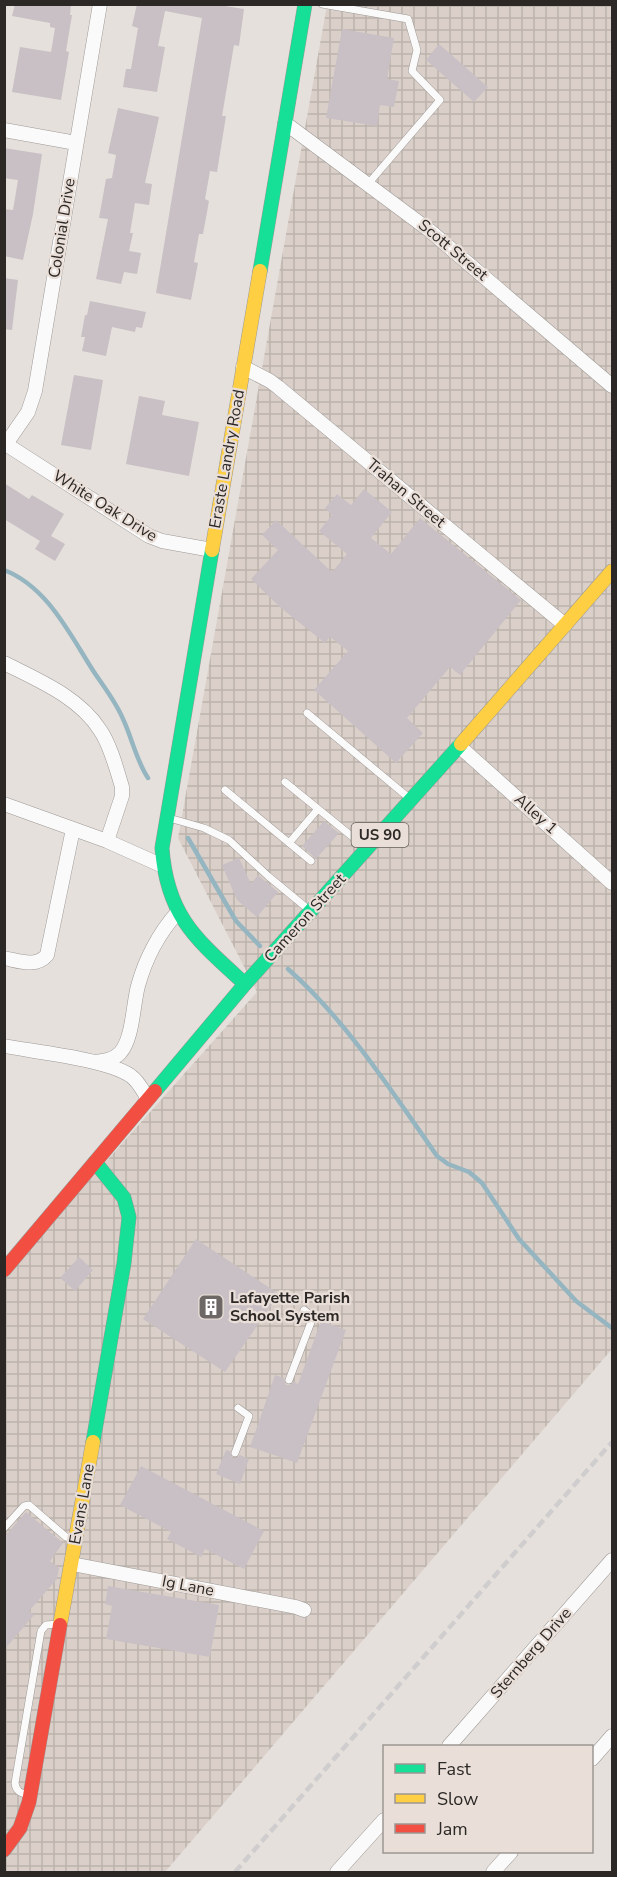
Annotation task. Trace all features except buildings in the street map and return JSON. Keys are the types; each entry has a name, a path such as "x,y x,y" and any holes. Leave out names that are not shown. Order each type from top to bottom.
{"street":[{"name":"Colonial Drive","path":"5,443 28,412 35,391 100,4"},
{"name":"Eraste Landry Road","path":"245,984 212,954 177,913 167,890 162,866 162,848 305,4"},
{"name":"Scott Street","path":"285,123 429,230 612,386"},
{"path":"4,130 76,142"},
{"name":"Trahan Street","path":"243,367 270,381 565,625"},
{"name":"White Oak Drive","path":"5,443 149,536 162,541 212,550"},
{"name":"Cameron Street","path":"4,1270 245,984 459,746 612,571"},
{"path":"4,663 72,701 84,710 102,732 122,787 122,796 107,841"},
{"name":"Alley 1","path":"459,746 612,883"},
{"path":"4,804 107,841 162,866"},
{"path":"4,958 33,963 42,961 47,955 73,829"},
{"path":"94,1062 109,1060 124,1047 144,968 164,930 177,913"},
{"path":"4,1046 94,1062 130,1076 148,1099"},
{"name":"Evans Lane","path":"4,1850 20,1828 30,1795 124,1263 130,1217 129,1206 124,1195 95,1162"},
{"name":"Sternberg Drive","path":"450,1745 612,1560"},
{"name":"Ig Lane","path":"72,1564 304,1610"},
{"path":"593,1758 608,1751 612,1736"},
{"path":"337,1872 383,1821"},
{"path":"493,1872 509,1853"}],"lane":[{"path":"322,4 408,19 417,50 412,71 440,100 368,184"},
{"path":"307,713 411,800"},
{"path":"285,782 367,849"},
{"path":"225,790 311,861"},
{"path":"289,843 318,809"},
{"path":"166,817 204,828 230,840 268,876 311,911"},
{"path":"289,1380 313,1317 304,1310"},
{"path":"235,1453 249,1416 238,1408"},
{"path":"4,1528 24,1506 29,1505 66,1537 76,1539"},
{"path":"30,1795 20,1793 15,1783 41,1631 46,1625 61,1625"},
{"path":"26,1721 43,1723"}],"shaded area":[{"path":"327,5 612,5 612,1349 165,1872 5,1872 5,1275 257,992 178,838"}],"waterway":[{"path":"4,570 33,588 67,628 117,707 148,778"},
{"path":"188,838 236,921 260,946"},
{"path":"288,969 349,1034 437,1156 448,1164 469,1172 482,1183 519,1239 576,1301 612,1328"}],"railway":[{"path":"235,1872 612,1442"}],"traffic: fast":[{"path":"260,271 305,4"},
{"path":"212,550 162,848 170,892 187,925 212,954 245,984"},
{"path":"155,1091 245,984 461,744"},
{"path":"93,1442 124,1263 129,1217 124,1198 95,1162"}],"traffic: slow":[{"path":"212,550 260,271"},
{"path":"461,744 612,571"},
{"path":"60,1625 93,1442"}],"traffic: jam":[{"path":"4,1270 155,1091"},
{"path":"4,1850 20,1828 29,1802 60,1625"}],"place":[{"name":"Lafayette Parish School System","path":"211,1307"}]}
